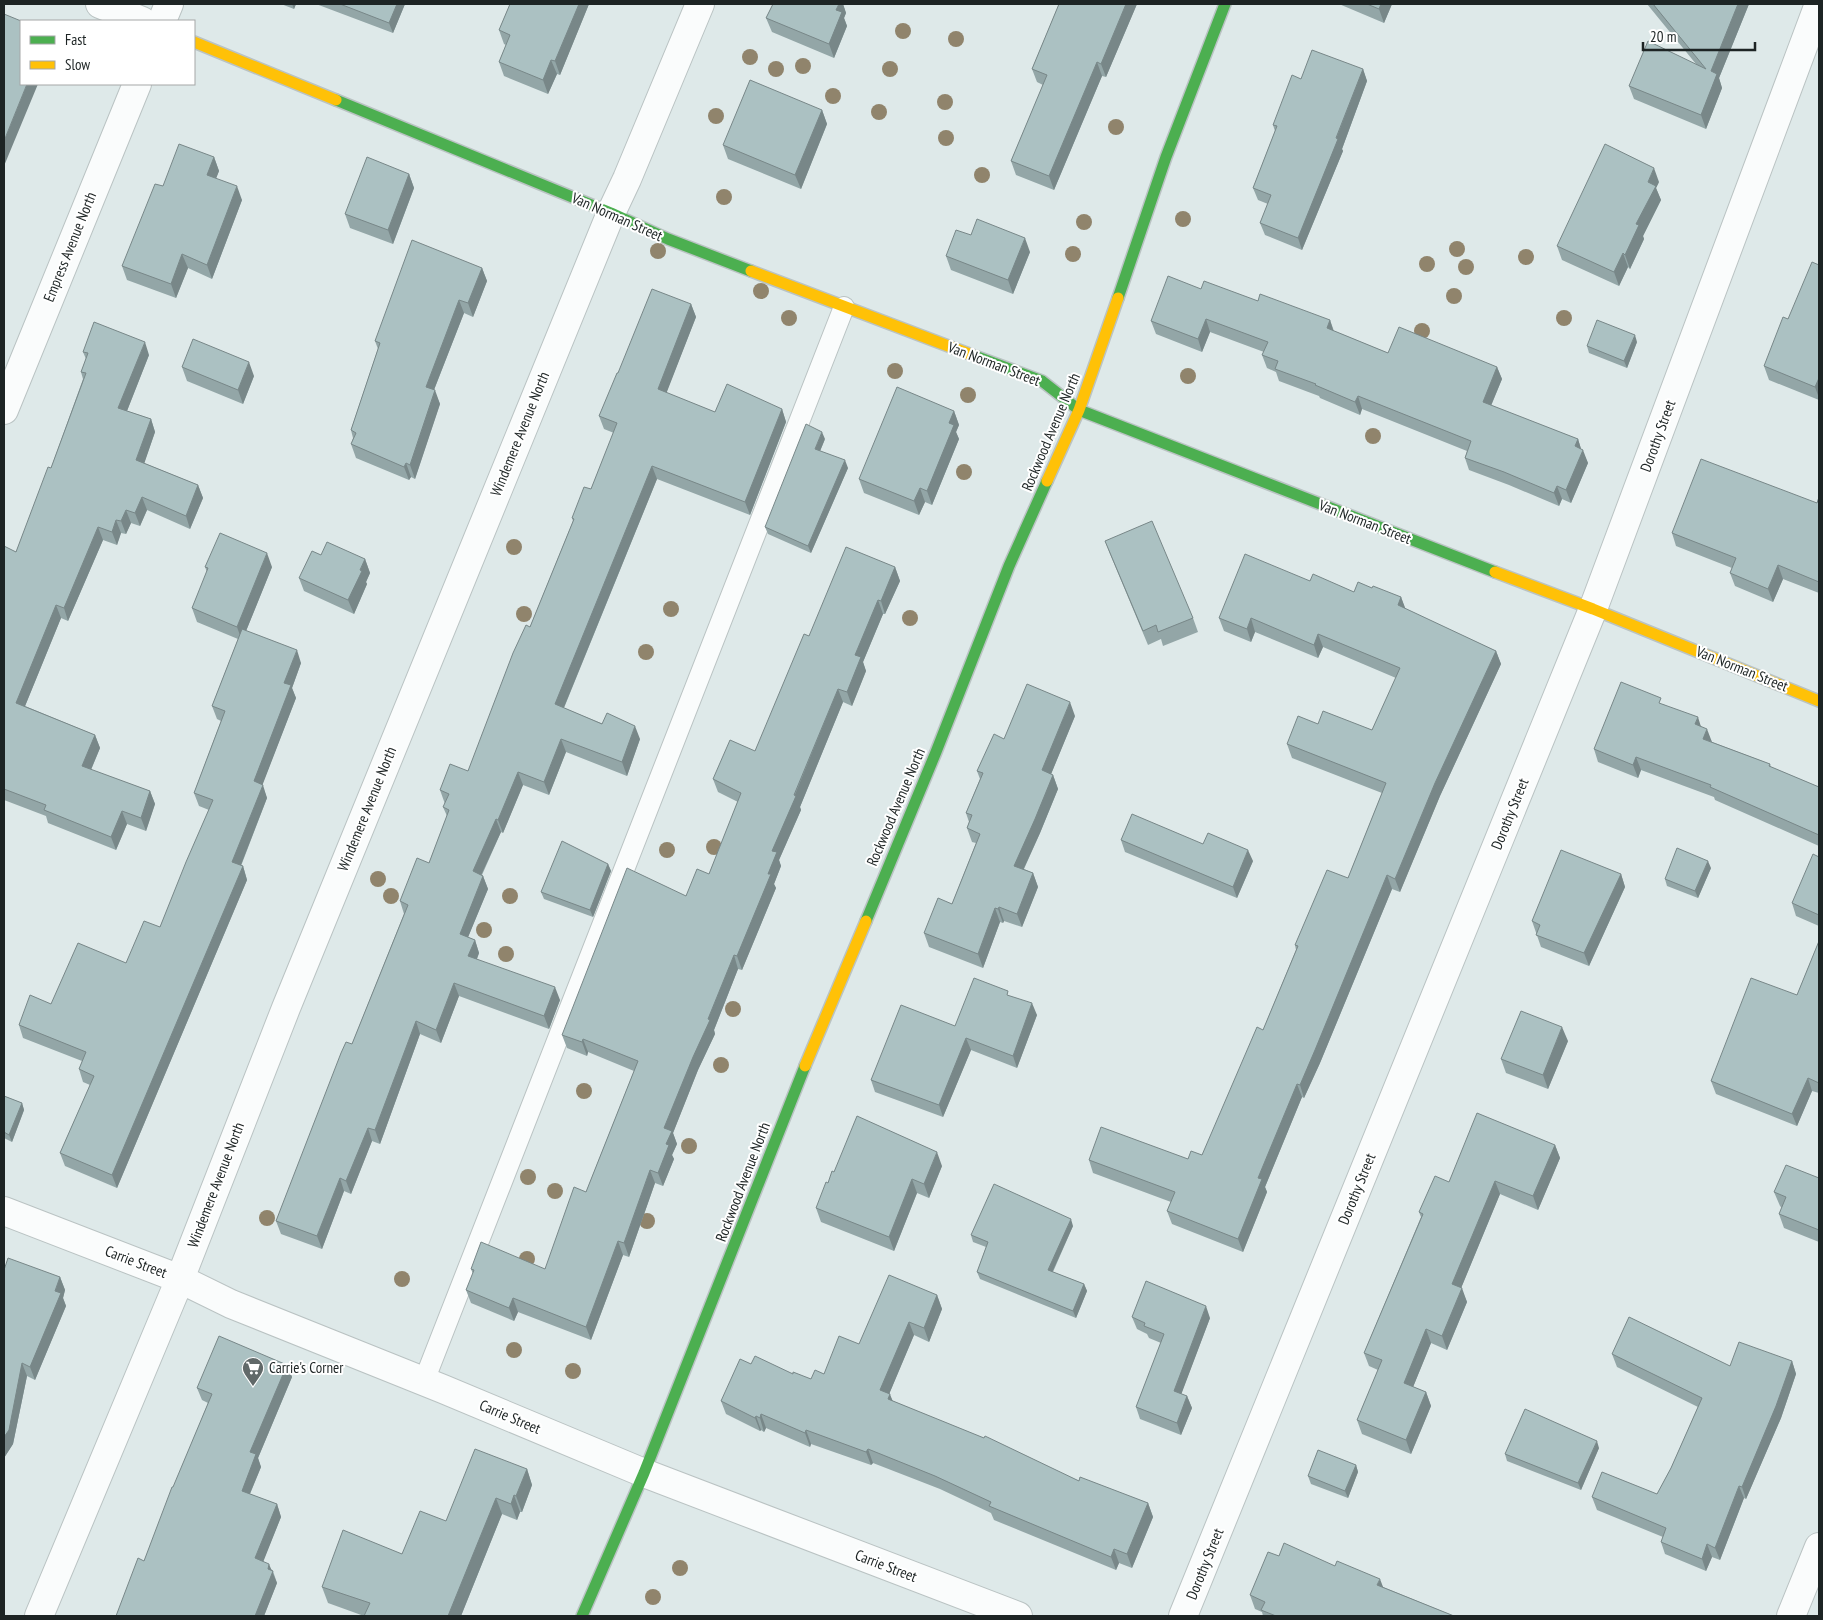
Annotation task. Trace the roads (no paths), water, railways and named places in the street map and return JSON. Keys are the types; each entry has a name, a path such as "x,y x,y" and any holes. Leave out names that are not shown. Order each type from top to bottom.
{"street":[{"path":"100,4 140,20"},
{"path":"162,20 169,4"},
{"name":"Windemere Avenue North","path":"40,1616 180,1279 293,990 611,213 700,4"},
{"name":"Rockwood Avenue North","path":"582,1616 644,1473 795,1091 936,752 1009,566 1079,410 1166,156 1225,4"},
{"name":"Dorothy Street","path":"1183,1616 1594,609 1819,4"},
{"name":"Van Norman Street","path":"195,42 611,213 668,239 1042,381 1079,410 1594,609 1819,701"},
{"name":"Empress Avenue North","path":"4,410 137,85"},
{"name":"Carrie Street","path":"4,1211 180,1279 231,1304 424,1381 644,1473 1018,1616"},
{"path":"1791,1616 1819,1547"}],"lane":[{"path":"424,1381 844,307"}],"place":[{"name":"Carrie's Corner","path":"253,1387"}]}
